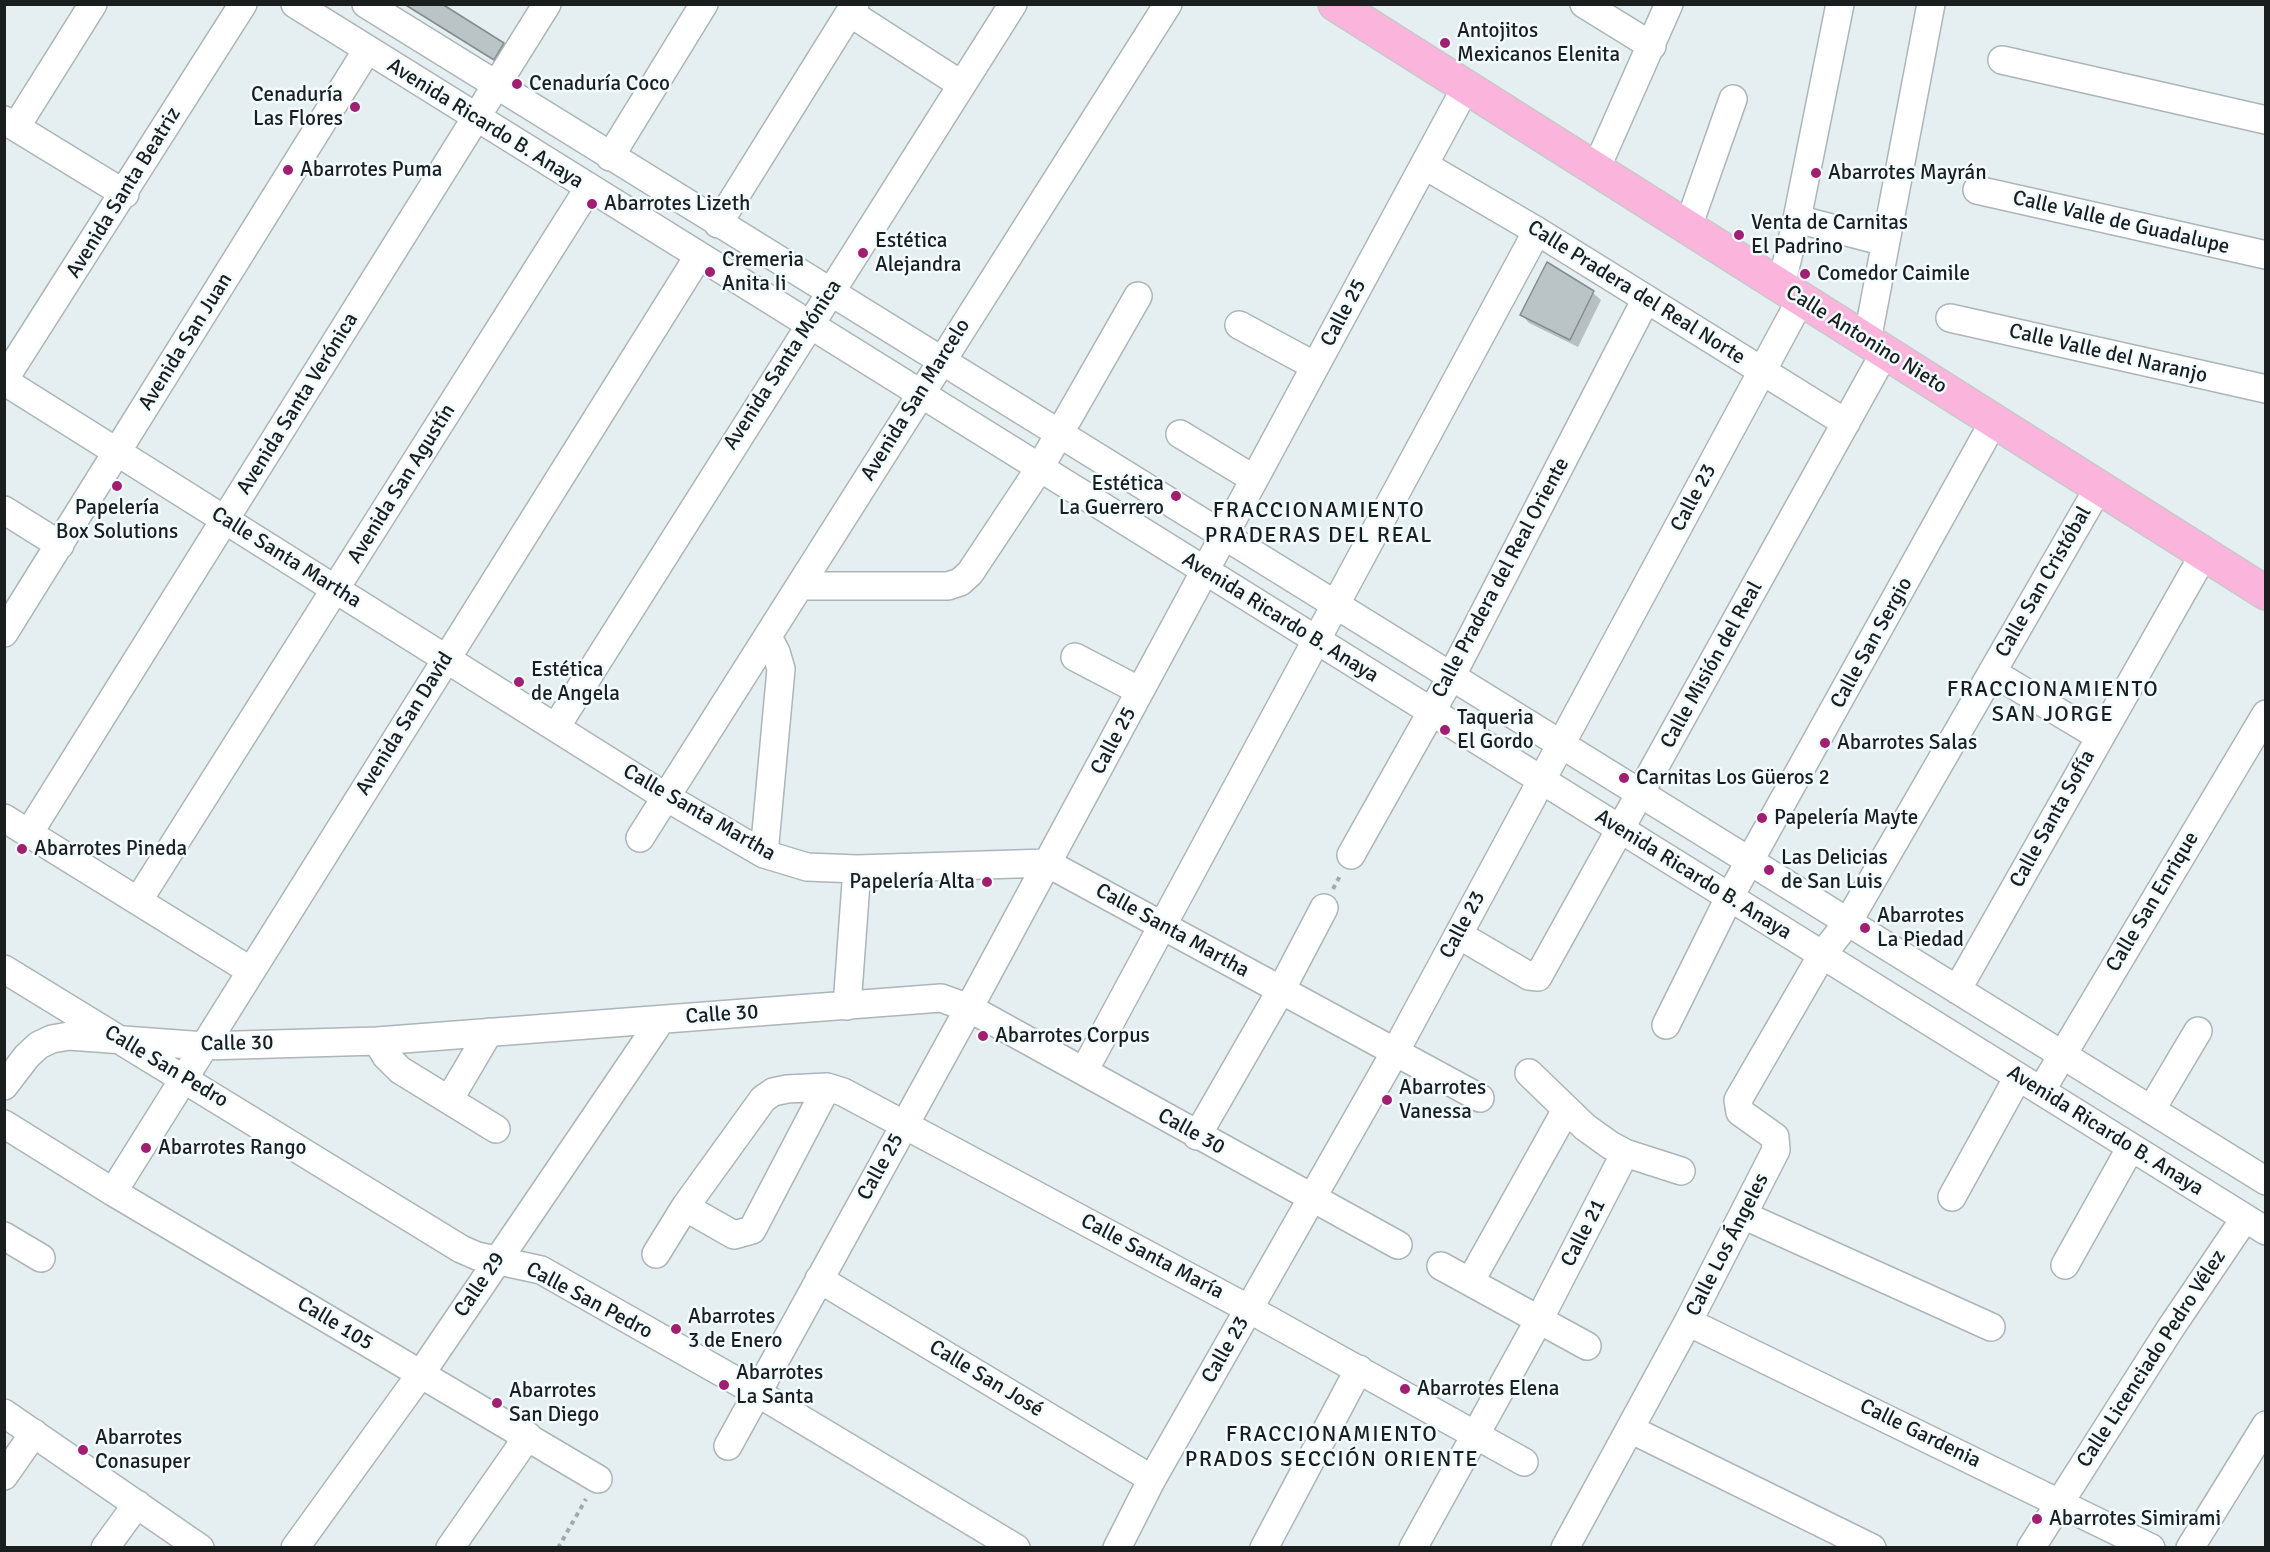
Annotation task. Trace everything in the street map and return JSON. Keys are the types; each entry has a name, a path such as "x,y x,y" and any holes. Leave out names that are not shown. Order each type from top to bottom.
{"main road":[{"name":"Calle Antonino Nieto","path":"1342,6 1876,347 2265,591"}],"street":[{"path":"93,4 10,124 125,194"},
{"name":"Avenida Santa Beatriz","path":"4,381 125,194 243,4"},
{"name":"Avenida Ricardo B. Anaya","path":"295,4 588,189 2255,1224"},
{"name":"Avenida Ricardo B. Anaya","path":"366,4 397,13 496,86 2265,1180"},
{"name":"Avenida Santa Verónica","path":"30,833 547,4"},
{"path":"610,157 704,4"},
{"name":"Avenida Santa Mónica","path":"556,727 1013,4"},
{"name":"Avenida San Marcelo","path":"640,838 1168,4"},
{"path":"1584,4 1652,46"},
{"path":"1596,169 1669,4"},
{"name":"Calle 23","path":"1117,1548 1152,1479 1394,1054 1762,371 1791,292 1797,219 1840,4"},
{"name":"Calle Misión del Real","path":"1459,935 1529,976 1538,977 1846,423 1876,347 1885,242 1930,4"},
{"path":"718,224 853,9 962,85"},
{"name":"Avenida San Juan","path":"4,633 368,50"},
{"path":"2002,60 2265,120"},
{"name":"Calle 25","path":"728,1446 969,1008 1466,87"},
{"path":"1688,227 1733,99"},
{"name":"Calle Pradera del Real Norte","path":"1424,165 1537,231 1846,423"},
{"name":"Avenida San Agustín","path":"138,901 588,189"},
{"name":"Calle Valle de Guadalupe","path":"1977,190 2265,255"},
{"path":"1797,219 1885,242"},
{"path":"1084,1071 1537,231"},
{"name":"Avenida San David","path":"114,1192 698,257"},
{"path":"800,586 948,586 960,582 970,573 1039,469 1138,296"},
{"name":"Calle Pradera del Real Oriente","path":"1351,855 1451,677 1646,299"},
{"name":"Calle Valle del Naranjo","path":"1950,318 2265,389"},
{"path":"1239,325 1315,366"},
{"name":"Calle Santa Martha","path":"4,381 666,796 764,854 807,867 857,869 1047,863 1394,1054 1480,1098"},
{"name":"Calle San Sergio","path":"1666,1025 1729,898 1751,863 1994,421"},
{"path":"1180,434 1254,479"},
{"name":"Calle San Cristóbal","path":"1822,955 1848,922 2099,487"},
{"path":"4,510 60,545"},
{"name":"Calle Santa Sofía","path":"1957,990 2204,554"},
{"path":"764,854 781,669 768,637"},
{"path":"1075,657 1140,691"},
{"path":"1992,672 2100,736"},
{"name":"Calle San Enrique","path":"2041,1091 2265,714"},
{"path":"4,818 251,971"},
{"path":"847,1006 857,869"},
{"path":"1197,1136 1281,990 1324,908"},
{"name":"Calle Los Ángeles","path":"1565,1548 1688,1322 1778,1144 1775,1137 1740,1112 1738,1100 1822,955"},
{"name":"Calle San Pedro","path":"4,969 461,1249 541,1270 756,1392 1016,1548"},
{"name":"Calle 30","path":"4,1086 27,1056 52,1039 69,1036 117,1037 205,1046 377,1041 941,998 969,1008 1398,1245"},
{"name":"Calle 29","path":"295,1548 420,1375 661,1020"},
{"path":"2151,1110 2198,1031"},
{"path":"449,1100 489,1032"},
{"path":"377,1041 400,1070 496,1129"},
{"path":"1529,1073 1584,1127 1625,1153 1681,1171"},
{"path":"1952,1197 2018,1077"},
{"path":"685,1207 734,1235 752,1230 827,1087"},
{"path":"656,1254 685,1207 763,1099 773,1092 787,1089 827,1087"},
{"name":"Calle Santa María","path":"827,1087 843,1092 903,1127 1249,1309 1524,1462"},
{"path":"1470,1282 1566,1110"},
{"name":"Calle 105","path":"4,1124 420,1375 528,1436 598,1479"},
{"path":"2065,1265 2131,1147"},
{"name":"Calle 21","path":"1413,1548 1540,1318 1625,1153"},
{"path":"1743,1215 1991,1327"},
{"name":"Calle Licenciado Pedro Vélez","path":"2031,1548 2059,1501 2255,1224"},
{"path":"4,1236 41,1258"},
{"path":"1441,1266 1540,1318 1587,1346"},
{"name":"Calle San José","path":"819,1279 1152,1479"},
{"name":"Calle Gardenia","path":"1688,1322 2059,1501 2151,1548"},
{"path":"1264,1548 1359,1369"},
{"path":"4,1413 200,1548"},
{"path":"2190,1548 2265,1425"},
{"path":"1630,1428 1872,1548"},
{"path":"4,1476 34,1433"},
{"path":"450,1548 528,1436"},
{"path":"105,1548 137,1504"}],"path":[{"path":"1324,908 1351,855"},
{"path":"558,1548 598,1479"}],"building":[{"path":"404,4 442,4 504,43 494,60"},
{"path":"1547,262 1594,291 1570,340 1520,315"}],"place":[{"name":"Antojitos Mexicanos Elenita","path":"1445,43"},
{"name":"Cenaduría Coco","path":"517,84"},
{"name":"Cenaduría Las Flores","path":"355,107"},
{"name":"Abarrotes Puma","path":"288,170"},
{"name":"Abarrotes Mayrán","path":"1816,173"},
{"name":"Abarrotes Lizeth","path":"592,204"},
{"name":"Venta de Carnitas El Padrino","path":"1739,235"},
{"name":"Estética Alejandra","path":"863,253"},
{"name":"Cremeria Anita Ii","path":"710,272"},
{"name":"Comedor Caimile","path":"1805,274"},
{"name":"Papelería Box Solutions","path":"117,486"},
{"name":"Estética La Guerrero","path":"1176,496"},
{"name":"Estética de Angela","path":"519,682"},
{"name":"Taqueria El Gordo","path":"1445,730"},
{"name":"Abarrotes Salas","path":"1825,743"},
{"name":"Carnitas Los Güeros 2","path":"1624,778"},
{"name":"Papelería Mayte","path":"1762,818"},
{"name":"Abarrotes Pineda","path":"22,849"},
{"name":"Las Delicias de San Luis","path":"1769,870"},
{"name":"Papelería Alta","path":"987,882"},
{"name":"Abarrotes La Piedad","path":"1865,928"},
{"name":"Abarrotes Corpus","path":"983,1036"},
{"name":"Abarrotes Vanessa","path":"1387,1100"},
{"name":"Abarrotes Rango","path":"146,1148"},
{"name":"Abarrotes 3 de Enero","path":"676,1329"},
{"name":"Abarrotes La Santa","path":"724,1385"},
{"name":"Abarrotes Elena","path":"1405,1389"},
{"name":"Abarrotes San Diego","path":"497,1403"},
{"name":"Abarrotes Conasuper","path":"83,1450"},
{"name":"Abarrotes Simirami","path":"2037,1519"}],"district":[{"name":"FRACCIONAMIENTO PRADERAS DEL REAL","path":"1319,524"},
{"name":"FRACCIONAMIENTO SAN JORGE","path":"2053,702"},
{"name":"FRACCIONAMIENTO PRADOS SECCIÓN ORIENTE","path":"1332,1448"}]}
